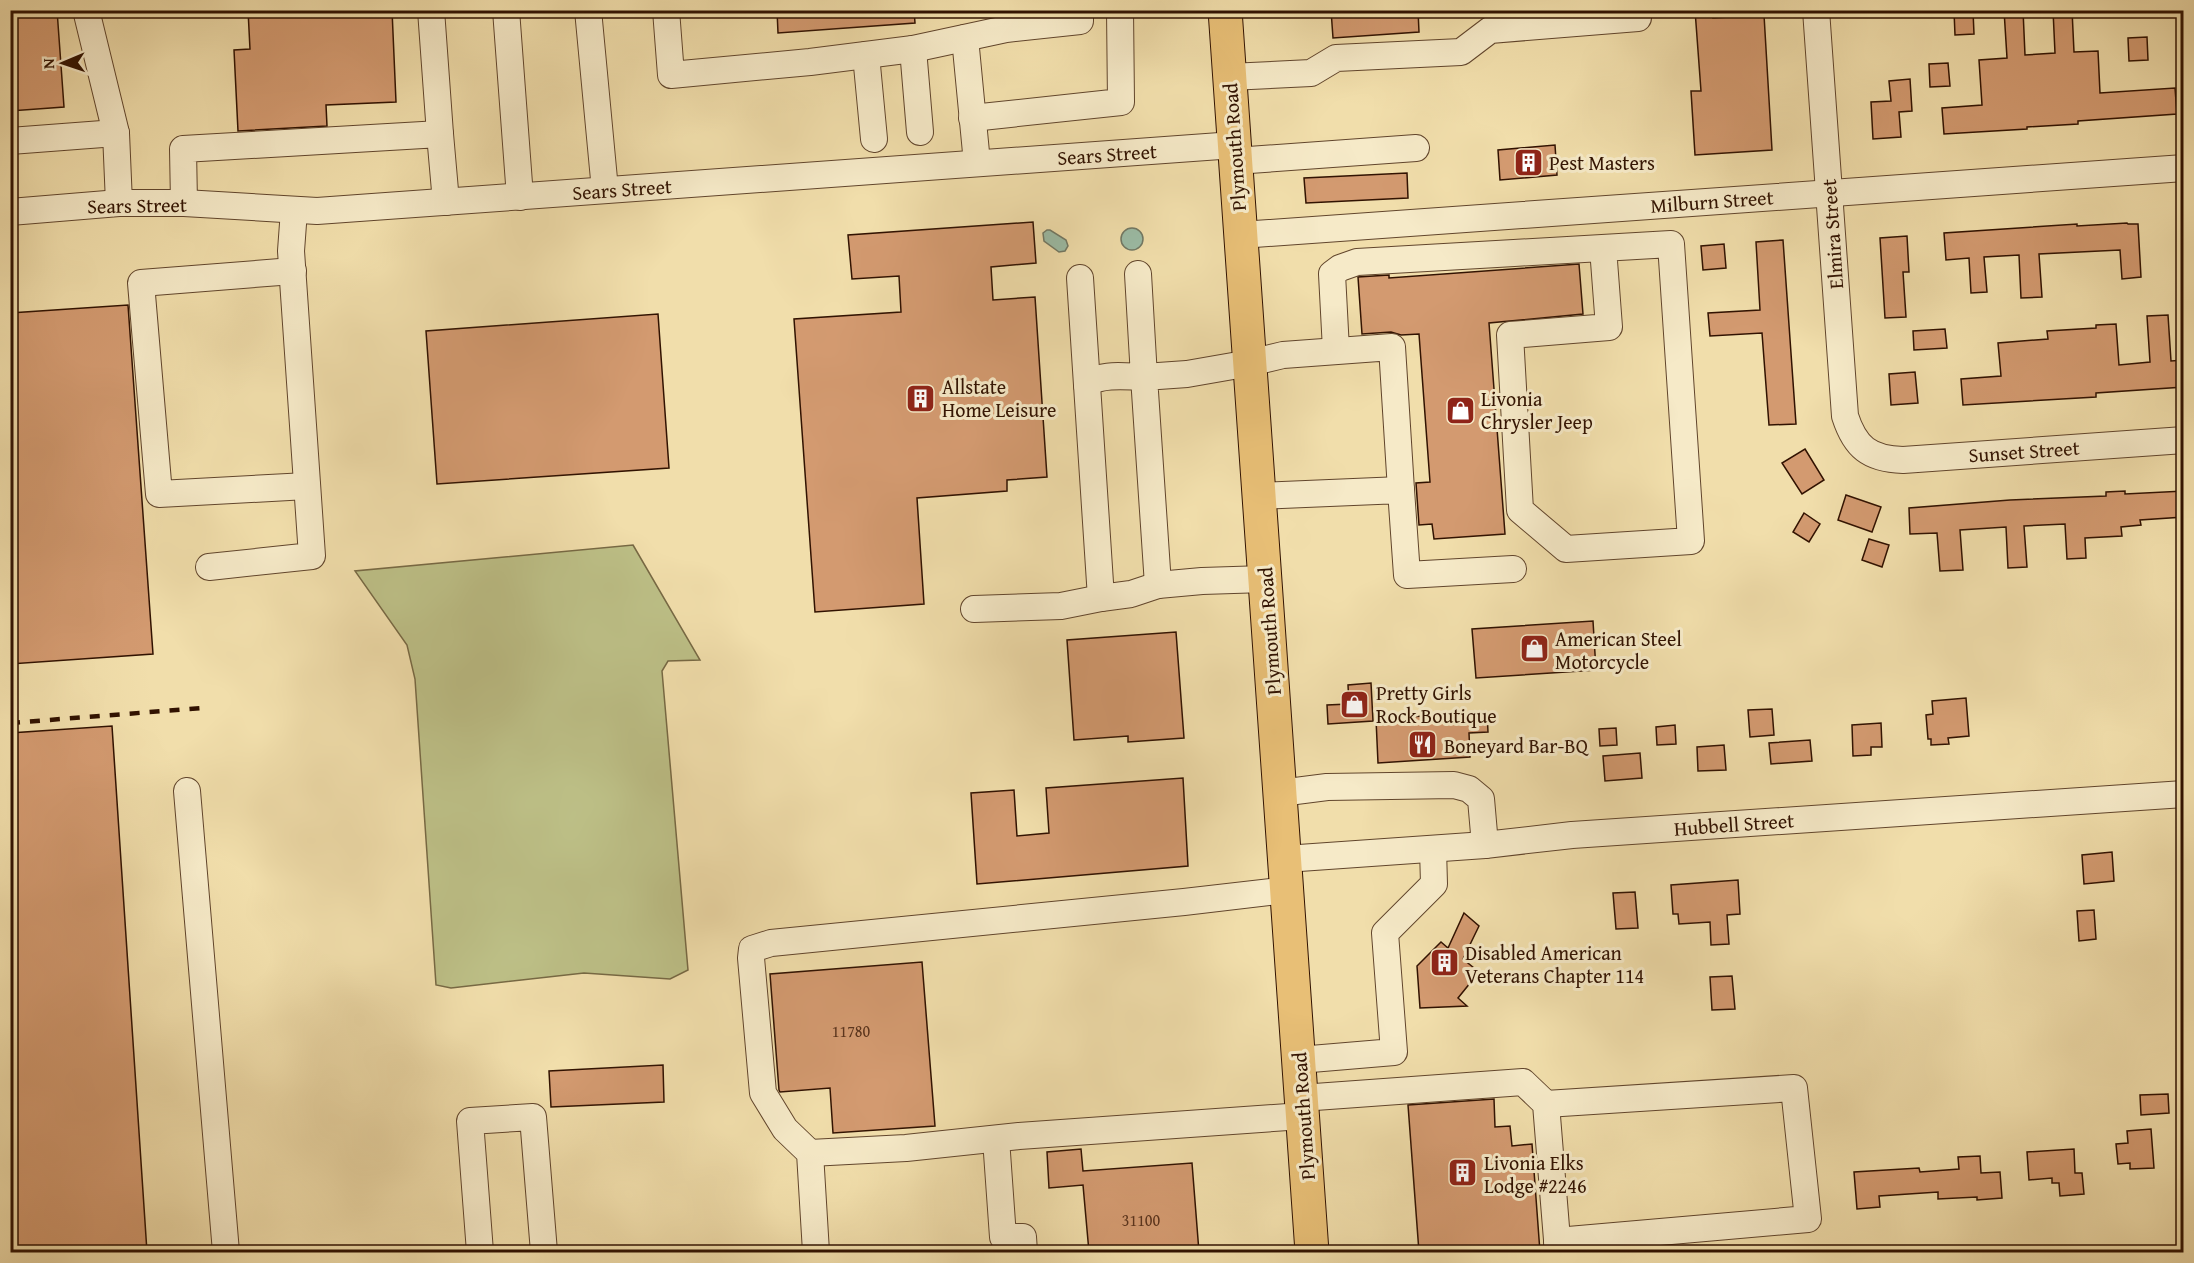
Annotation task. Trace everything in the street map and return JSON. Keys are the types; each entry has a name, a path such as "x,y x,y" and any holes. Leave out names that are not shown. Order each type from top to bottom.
{"main road":[{"name":"Plymouth Road","path":"1225,10 1312,1252"}],"street":[{"path":"86,10 116,133 119,203"},
{"path":"431,10 446,202"},
{"path":"506,10 520,196"},
{"path":"588,10 606,190"},
{"path":"666,10 671,75 913,49 1006,29 1080,21 1080,10"},
{"path":"972,118 1121,102 1120,10"},
{"path":"1229,77 1311,73 1336,58 1461,52 1490,30 1638,18 1637,10"},
{"name":"Elmira Street","path":"1816,10 1845,416 1851,434 1867,450"},
{"path":"965,38 977,163"},
{"path":"913,49 920,132"},
{"path":"866,55 874,139"},
{"path":"10,141 116,133"},
{"path":"184,203 183,149 440,134"},
{"name":"Sears Street","path":"10,212 119,203 184,203 317,212 977,163 1416,148"},
{"name":"Milburn Street","path":"1240,235 2184,168"},
{"path":"209,567 312,556 291,251 294,210"},
{"path":"1478,218 1481,255"},
{"path":"1336,350 1332,274 1340,268 1357,262 1671,244 1690,541 1566,549 1520,510 1510,335 1609,327 1603,248"},
{"path":"293,272 141,283 159,494 307,486"},
{"path":"1138,274 1158,585"},
{"path":"1080,278 1101,598"},
{"path":"1088,385 1093,379 1187,374 1283,355 1392,347 1407,575 1513,569"},
{"name":"Sunset Street","path":"1867,450 1887,459 1903,460 2184,440"},
{"path":"1259,496 1401,490"},
{"path":"974,609 1061,606 1131,594 1158,585 1265,579"},
{"path":"1280,793 1327,787 1454,785 1469,789 1481,799 1485,845"},
{"path":"187,791 226,1252"},
{"name":"Hubbell Street","path":"810,1153 785,1129 763,1093 751,958 752,949 771,943 1184,902 1286,875 1433,849 1572,835 2184,794"},
{"path":"1299,1060 1394,1052 1385,933 1434,884 1433,849"},
{"path":"816,1252 810,1153 906,1148 1523,1083 1546,1104 1558,1247 1808,1219 1794,1089 1546,1104"},
{"path":"480,1252 470,1122 532,1117 544,1252"},
{"path":"996,1139 1003,1237 1023,1238 1024,1252"}],"green space":[{"path":"633,545 700,660 668,661 662,671 688,970 670,979 584,973 451,988 436,985 415,679 407,645 355,571"}],"shaded area":[{"path":"1132,228 1142,235 1143,239 1136,249 1132,250 1122,243 1121,239 1128,229"},
{"path":"1047,230 1066,240 1068,246 1065,251 1059,252 1044,241 1043,233"}],"building":[{"path":"10,10 57,10 64,107 10,111"},
{"path":"248,10 392,10 396,102 326,105 327,126 238,131 234,50 250,49"},
{"path":"777,10 914,10 915,23 778,33"},
{"path":"1331,10 1418,10 1419,32 1333,38"},
{"path":"1695,10 1713,10 1713,18 1764,15 1772,150 1695,155 1691,91 1701,91"},
{"path":"2004,10 2023,10 2025,55 2055,53 2053,10 2072,10 2074,52 2098,51 2100,93 2175,88 2177,114 2078,121 2078,124 2027,127 2027,129 1944,134 1942,108 1982,105 1979,60 2007,58"},
{"path":"1954,11 1973,11 1974,34 1955,35"},
{"path":"2147,37 2148,60 2129,61 2128,38"},
{"path":"1948,63 1950,86 1930,87 1929,64"},
{"path":"1910,79 1912,111 1899,112 1901,137 1873,139 1871,102 1891,101 1889,81"},
{"name":"Pest Masters","path":"1555,145 1557,175 1500,180 1498,150"},
{"path":"1407,173 1408,198 1306,203 1304,178"},
{"name":"Allstate Home Leisure","path":"1033,222 1036,263 991,267 993,300 1035,297 1047,477 1007,480 1007,491 917,498 924,604 815,612 794,319 901,312 899,276 852,279 848,235"},
{"path":"2138,224 2141,277 2122,279 2120,250 2039,254 2042,297 2021,298 2019,255 1984,257 1987,292 1971,293 1969,258 1946,260 1944,233"},
{"path":"1907,236 1909,272 1903,272 1906,317 1885,318 1880,238"},
{"path":"1783,240 1796,424 1769,425 1762,333 1710,336 1708,313 1760,310 1756,242"},
{"path":"1724,244 1726,268 1703,270 1701,246"},
{"name":"Livonia Chrysler Jeep","path":"1579,264 1583,314 1489,323 1505,534 1434,539 1432,524 1419,525 1416,483 1430,482 1419,334 1401,335 1391,332 1362,334 1358,277 1389,275 1389,278"},
{"path":"128,305 153,654 10,664 10,313"},
{"path":"658,314 669,468 437,484 426,331"},
{"path":"2168,315 2171,361 2184,360 2184,387 2096,393 2096,397 1963,405 1961,379 2001,376 1998,343 2048,339 2047,331 2096,328 2096,325 2116,324 2119,365 2150,362 2147,316"},
{"path":"1945,329 1947,348 1914,350 1913,331"},
{"path":"1915,372 1918,403 1891,405 1889,374"},
{"path":"1805,449 1824,480 1802,494 1782,463"},
{"path":"2125,491 2125,494 2184,491 2184,517 2140,520 2141,525 2121,527 2122,536 2085,538 2086,558 2067,559 2065,524 2024,526 2027,567 2008,568 2006,527 1960,530 1963,570 1940,571 1937,533 1910,534 1909,508 2010,500 2106,496 2106,492"},
{"path":"1846,495 1881,507 1872,532 1838,520"},
{"path":"1804,513 1820,524 1809,542 1793,532"},
{"path":"1869,539 1889,545 1882,567 1862,560"},
{"name":"American Steel Motorcycle","path":"1593,621 1596,670 1476,678 1472,629"},
{"path":"1176,632 1184,738 1128,742 1128,736 1074,740 1067,640"},
{"name":"Pretty Girls Rock Boutique","path":"1371,683 1373,721 1328,724 1327,705 1349,704 1348,685"},
{"path":"1966,698 1969,736 1948,738 1949,744 1931,745 1931,739 1928,739 1926,715 1933,714 1932,701"},
{"path":"1772,709 1774,735 1750,737 1748,710"},
{"name":"Boneyard Bar-BQ","path":"1487,712 1488,732 1469,733 1470,757 1378,763 1376,719"},
{"path":"1881,723 1882,747 1871,747 1871,755 1853,756 1852,725"},
{"path":"1675,725 1676,744 1657,745 1656,727"},
{"path":"112,726 147,1252 10,1252 10,733"},
{"path":"1616,728 1617,745 1600,746 1599,729"},
{"path":"1810,740 1812,761 1771,764 1769,743"},
{"path":"1724,745 1726,770 1698,771 1697,747"},
{"path":"1640,753 1642,778 1605,781 1603,756"},
{"path":"1183,778 1188,866 977,884 971,793 1014,790 1017,836 1049,833 1046,788"},
{"path":"2112,852 2114,881 2084,884 2082,855"},
{"path":"1738,880 1740,914 1727,915 1729,944 1711,945 1710,922 1679,924 1678,914 1673,914 1671,885"},
{"path":"1635,892 1638,928 1616,929 1613,893"},
{"path":"2094,910 2096,939 2079,941 2077,911"},
{"name":"Disabled American Veterans Chapter 114","path":"1464,913 1479,926 1463,959 1479,972 1458,998 1467,1006 1420,1008 1417,966 1441,942 1448,948"},
{"path":"922,962 935,1126 833,1133 830,1088 780,1092 779,1090 770,974"},
{"path":"1732,976 1735,1009 1712,1010 1710,977"},
{"path":"663,1065 664,1102 551,1107 549,1071"},
{"path":"2168,1094 2169,1113 2141,1115 2140,1095"},
{"name":"Livonia Elks Lodge #2246","path":"1494,1099 1495,1127 1510,1126 1512,1146 1532,1144 1540,1252 1419,1252 1408,1105"},
{"path":"2151,1129 2154,1168 2130,1169 2130,1163 2118,1164 2116,1144 2128,1143 2127,1131"},
{"path":"1081,1149 1083,1171 1192,1163 1199,1252 1089,1252 1083,1185 1049,1188 1047,1152"},
{"path":"2074,1149 2075,1173 2082,1173 2084,1194 2060,1196 2059,1183 2052,1183 2052,1178 2029,1180 2027,1152"},
{"path":"1980,1156 1981,1173 2000,1172 2002,1198 1938,1199 1938,1192 1879,1196 1880,1207 1857,1209 1854,1172 1919,1168 1920,1172 1959,1169 1958,1157"}],"railway":[{"path":"10,723 202,708"}],"place":[{"name":"Pest Masters","path":"1528,162"},
{"name":"Allstate Home Leisure","path":"921,398"},
{"name":"Livonia Chrysler Jeep","path":"1460,410"},
{"name":"American Steel Motorcycle","path":"1534,649"},
{"name":"Pretty Girls Rock Boutique","path":"1355,704"},
{"name":"Boneyard Bar-BQ","path":"1423,745"},
{"name":"Disabled American Veterans Chapter 114","path":"1444,963"},
{"name":"Livonia Elks Lodge #2246","path":"1463,1173"}]}
